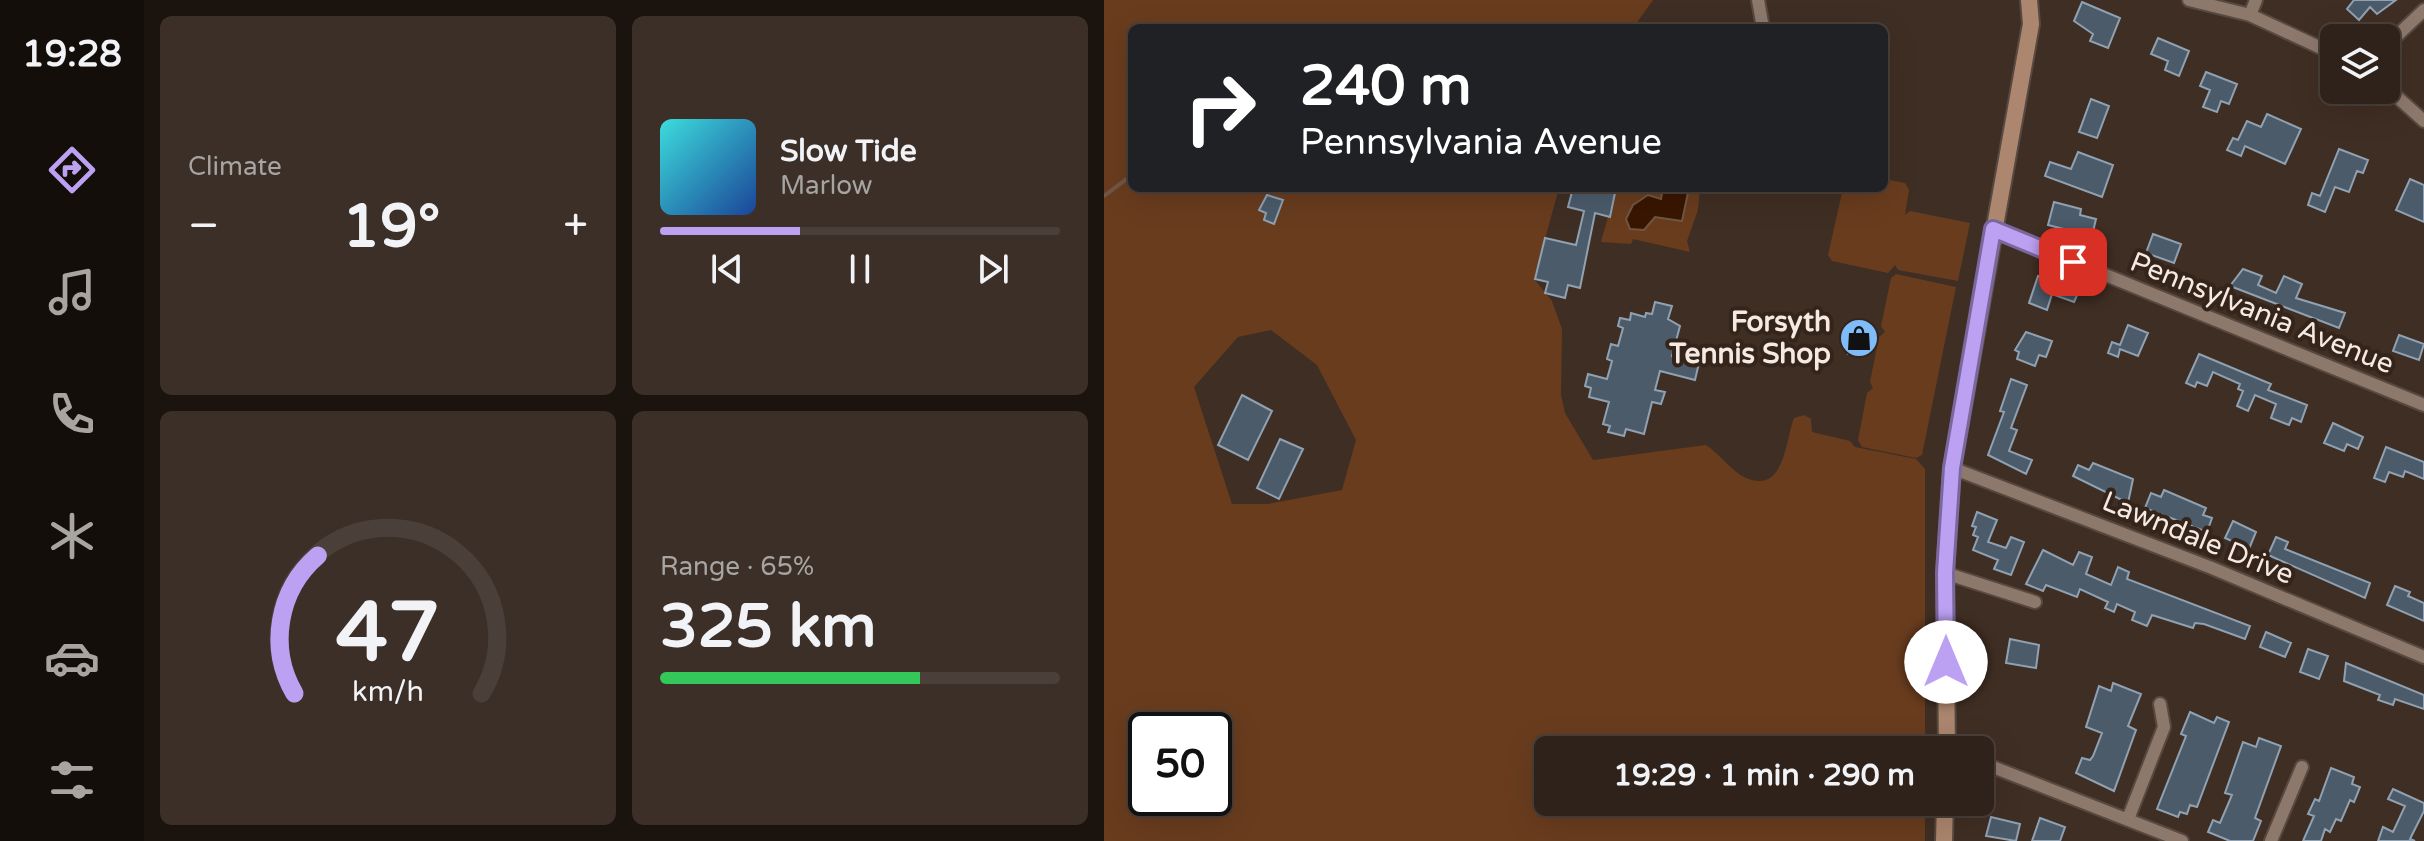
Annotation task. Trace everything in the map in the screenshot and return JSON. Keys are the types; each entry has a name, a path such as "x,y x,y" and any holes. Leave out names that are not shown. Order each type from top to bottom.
{"main road":[{"path":"1948,736 1945,573 1952,468 2031,24 2029,0"},
{"path":"1944,841 1945,816"}],"street":[{"path":"1758,0 1762,24"},
{"path":"2189,0 2250,15 2320,48"},
{"path":"2250,15 2256,0"},
{"path":"2400,33 2424,10"},
{"path":"2400,98 2424,121"},
{"name":"Pennsylvania Avenue","path":"1993,229 2424,405"},
{"name":"Lawndale Drive","path":"1952,468 2212,568 2424,657"},
{"path":"1945,573 2035,602"},
{"path":"2128,819 2164,727 2160,704"},
{"path":"1994,767 2182,841"},
{"path":"2271,841 2302,767"}],"shaded area":[{"path":"1104,0 1653,0 1636,24 1128,24 1128,192 1558,192 1534,279 1552,301 1562,329 1561,395 1565,413 1593,460 1706,445 1746,478 1759,481 1769,479 1781,463 1794,418 1804,415 1811,419 1812,432 1850,441 1855,447 1916,459 1925,469 1925,736 1534,736 1534,816 1925,816 1925,841 1104,841","holes":["1271,330 1317,365 1356,440 1342,490 1268,504 1232,504 1194,387 1238,337"]},
{"path":"1888,180 1905,183 1909,190 1905,215 1910,211 1970,223 1958,281 1898,270 1895,265 1888,273 1832,261 1828,255 1842,192 1888,192"},
{"path":"1615,192 1700,192 1698,210 1687,241 1690,252 1633,239 1631,244 1601,242"},
{"path":"1662,192 1688,192 1682,221 1655,217 1644,230 1630,229 1626,219 1633,205 1648,195 1661,199"},
{"path":"1896,274 1956,287 1922,455 1916,458 1862,447 1858,440 1867,393 1873,388 1870,382 1879,337 1885,332 1881,326 1891,278"}],"building":[{"path":"2354,0 2396,0 2377,14 2370,7 2359,20 2347,9"},
{"path":"2082,2 2120,18 2108,48 2090,41 2093,34 2074,21"},
{"path":"2158,38 2189,51 2179,76 2165,70 2168,61 2151,54"},
{"path":"2206,72 2237,84 2229,104 2221,101 2217,112 2203,107 2210,90 2200,86"},
{"path":"2091,99 2109,106 2097,138 2079,132"},
{"path":"2267,114 2301,129 2285,164 2245,146 2241,156 2227,150 2233,138 2238,140 2247,121 2261,127"},
{"path":"2339,149 2368,160 2363,173 2357,171 2349,192 2335,187 2325,212 2308,205 2312,193 2320,196"},
{"path":"2078,152 2113,165 2102,197 2045,176 2050,162 2071,169"},
{"path":"2410,179 2424,185 2424,222 2396,210"},
{"path":"1572,192 1615,192 1610,217 1595,213 1580,288 1568,285 1565,298 1545,293 1548,282 1535,279 1545,238 1576,245 1584,211 1568,207"},
{"path":"1267,195 1283,200 1274,224 1264,220 1266,213 1259,210"},
{"path":"2054,202 2081,209 2080,215 2096,219 2092,236 2048,225"},
{"path":"2153,234 2181,244 2174,263 2146,253"},
{"path":"2243,269 2262,276 2258,285 2276,293 2284,276 2302,284 2296,298 2345,313 2339,328 2230,286"},
{"path":"2038,276 2079,291 2074,302 2052,294 2047,310 2029,303"},
{"path":"1655,302 1672,306 1668,319 1680,326 1672,356 1699,363 1695,380 1660,371 1655,390 1665,392 1661,404 1652,402 1644,434 1626,429 1624,436 1608,432 1610,426 1603,424 1609,402 1589,397 1591,388 1585,386 1588,374 1607,379 1612,361 1607,359 1611,344 1618,346 1623,328 1618,326 1620,318 1630,320 1631,313 1645,317 1646,313 1652,314"},
{"name":"Forsyth Tennis Shop","path":"1853,324 1874,333 1870,353 1848,354"},
{"path":"2128,325 2148,333 2138,356 2120,349 2118,357 2108,353 2112,342 2120,345"},
{"path":"2026,332 2052,341 2046,357 2039,355 2035,366 2017,359 2019,352 2015,350"},
{"path":"2399,335 2424,344 2419,360 2393,351"},
{"path":"2199,354 2271,384 2268,390 2307,405 2301,422 2292,418 2289,425 2271,418 2276,404 2255,395 2248,411 2237,406 2243,391 2238,389 2240,384 2213,372 2207,386 2197,382 2195,387 2186,383"},
{"path":"2011,379 2027,385 2011,428 2017,430 2009,451 2032,460 2026,474 1988,455 2004,412 2000,411"},
{"path":"1242,395 1272,411 1248,460 1218,445"},
{"path":"2333,423 2363,437 2358,449 2347,444 2344,451 2324,443"},
{"path":"1280,439 1303,449 1279,499 1257,488"},
{"path":"2386,447 2424,462 2424,479 2405,471 2403,477 2389,472 2385,482 2374,478"},
{"path":"2093,463 2133,479 2128,503 2073,476 2078,465 2089,470"},
{"path":"2164,490 2206,508 2203,515 2212,518 2207,532 2145,508 2151,493 2161,497"},
{"path":"1977,512 1997,520 1988,542 2006,548 2011,537 2024,542 2011,575 1994,569 1998,560 1973,550 1978,537 1973,535 1976,527 1972,526"},
{"path":"2233,521 2256,532 2249,549 2225,538"},
{"path":"2276,537 2288,542 2285,549 2370,583 2365,598 2268,555"},
{"path":"2043,550 2073,565 2079,552 2092,557 2086,574 2111,585 2118,567 2129,572 2127,579 2250,626 2245,639 2204,624 2195,623 2193,628 2152,615 2147,626 2132,620 2135,612 2117,604 2114,612 2105,608 2108,602 2080,589 2077,597 2046,585 2043,591 2026,584"},
{"path":"2395,586 2410,592 2408,596 2424,603 2424,621 2387,605"},
{"path":"2266,632 2291,643 2285,657 2260,647"},
{"path":"2010,639 2039,645 2036,668 2006,663"},
{"path":"2308,649 2328,656 2319,679 2300,672"},
{"path":"2346,663 2424,695 2424,709 2395,699 2393,705 2378,700 2380,695 2344,681"},
{"path":"2113,683 2141,694 2128,726 2136,730 2114,791 2076,773 2082,758 2090,760 2093,756 2102,733 2086,727 2099,686 2111,691"},
{"path":"2190,712 2214,723 2217,717 2229,722 2197,807 2190,805 2187,814 2180,812 2178,817 2157,809 2186,736 2181,734"},
{"path":"2259,738 2281,746 2255,818 2261,821 2253,841 2230,841 2208,832 2213,820 2220,823 2232,795 2225,793 2243,742 2256,747"},
{"path":"2331,768 2354,777 2352,784 2360,787 2341,821 2336,819 2330,832 2325,829 2321,841 2303,841 2314,816 2308,814 2315,799 2319,801"},
{"path":"2393,789 2424,803 2424,811 2410,839 2415,841 2378,841 2383,827 2393,832 2405,806 2388,799"},
{"path":"1991,817 2020,824 2016,841 1986,836"},
{"path":"2040,818 2065,827 2060,841 2032,841"}],"waterway":[{"path":"1104,196 1128,178"}],"place":[{"name":"Forsyth Tennis Shop","path":"1859,338"}],"route":[{"path":"1946,662 1945,573 1952,468 1993,229 2073,262"}]}
